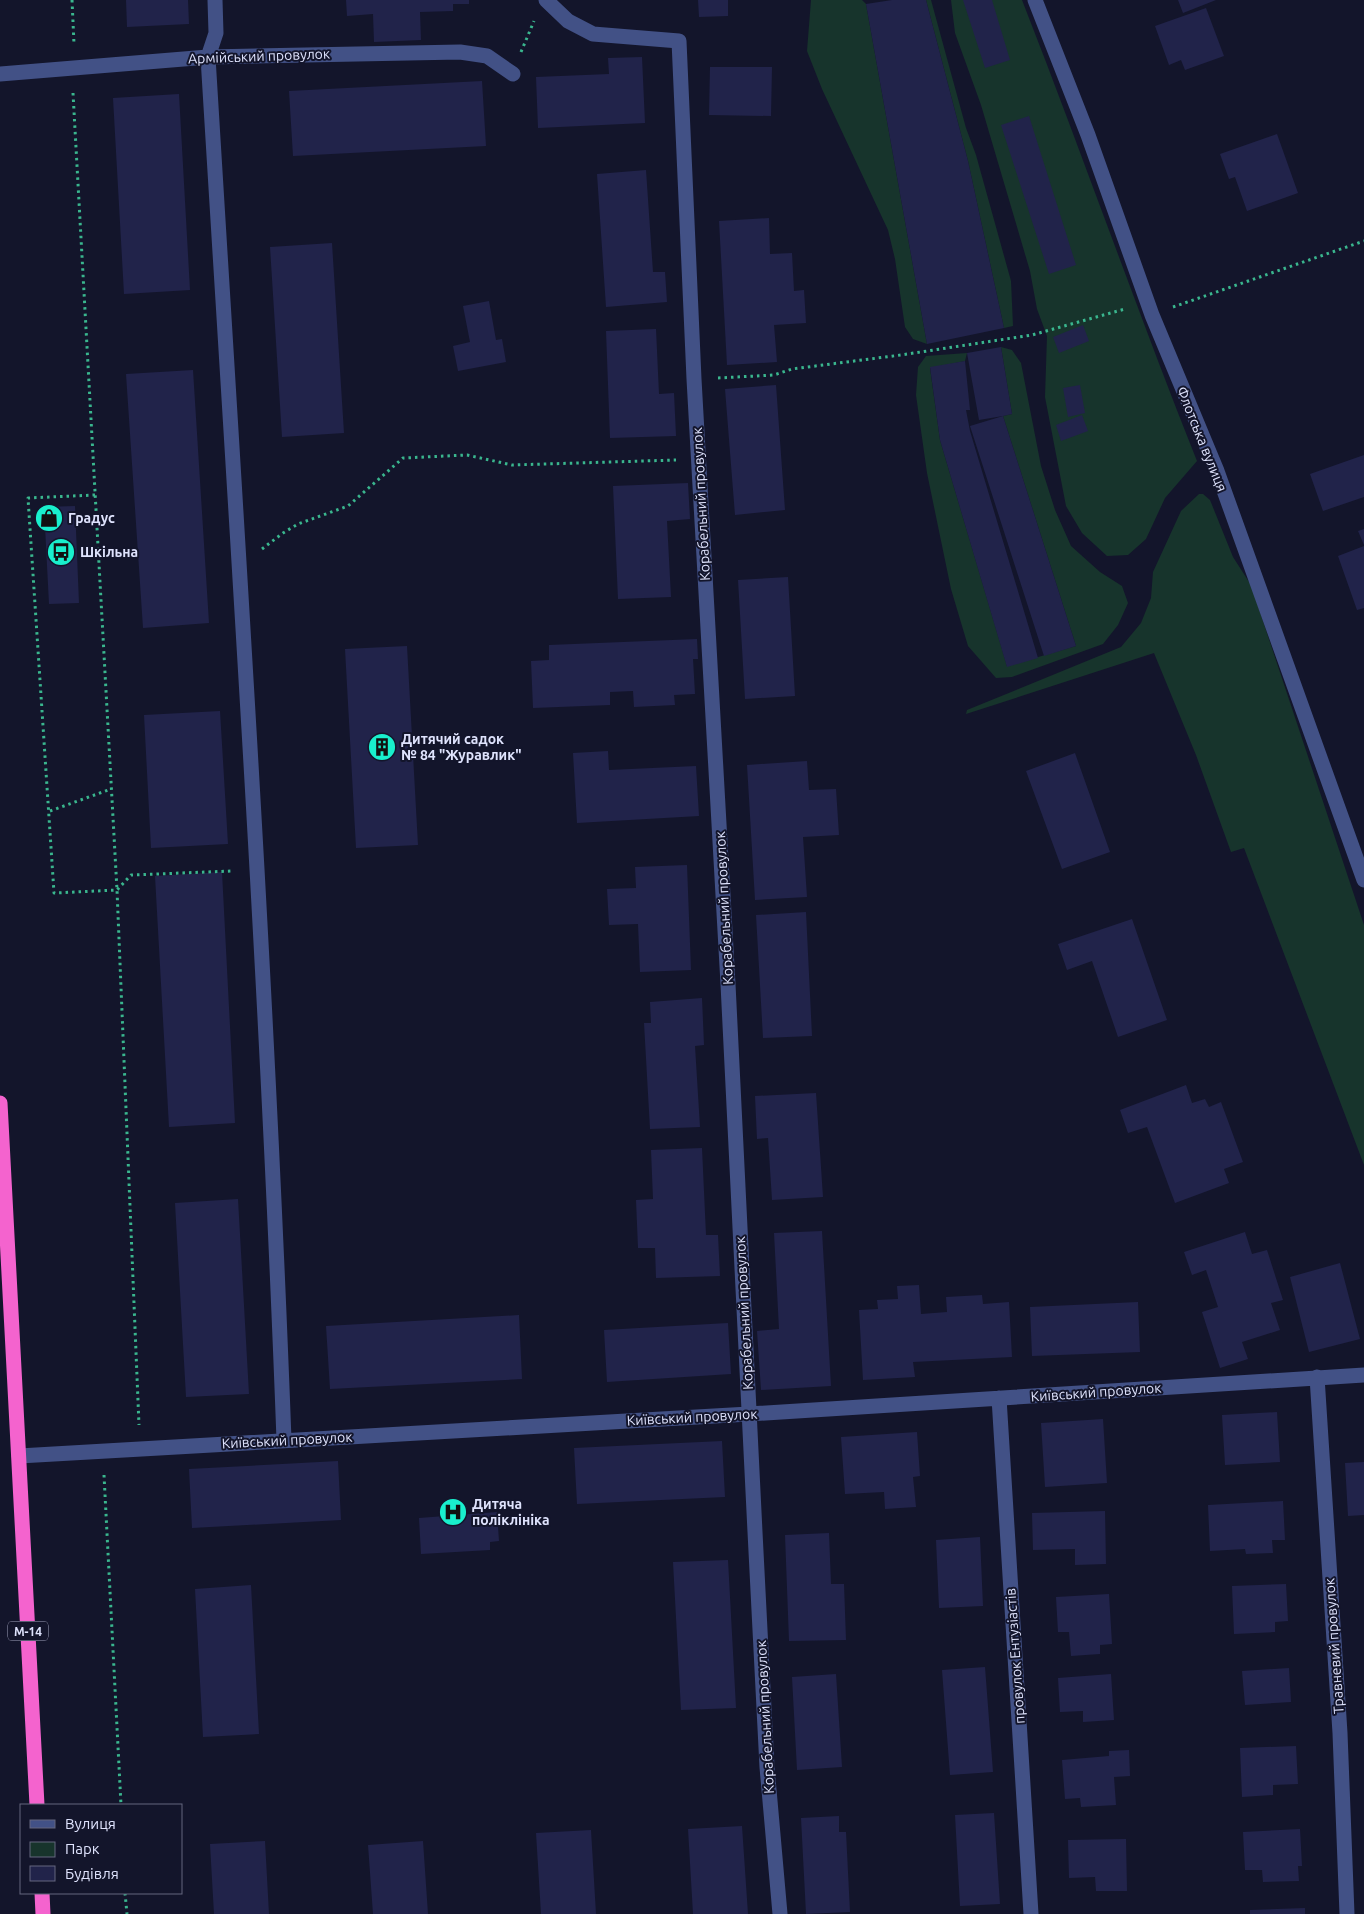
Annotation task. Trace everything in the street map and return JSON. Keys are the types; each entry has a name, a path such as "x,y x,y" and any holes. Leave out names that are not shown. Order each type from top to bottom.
{"highway":[{"name":"М-14","path":"0,1103 37,1804"},
{"path":"42,1894 43,1914"}],"street":[{"path":"215,0 216,33 208,57 258,870 275,1209 284,1440"},
{"name":"Флотська вулиця","path":"1035,0 1088,135 1152,315 1216,471 1364,880"},
{"name":"Корабельний провулок","path":"548,2 568,21 594,34 679,41 694,379 768,1767 780,1914"},
{"name":"Армійський провулок","path":"0,74 208,57 474,52 487,56 512,74"},
{"name":"Київський провулок","path":"19,1456 749,1414 1364,1374"},
{"name":"Травневий провулок","path":"1316,1377 1340,1733 1347,1914"},
{"name":"провулок Ентузіастів","path":"999,1398 1031,1914"}],"path":[{"path":"72,0 75,67 72,85 117,890 140,1449"},
{"path":"512,74 535,20 548,2"},
{"path":"694,379 774,376 792,368 901,355 1032,335 1130,307 1152,315 1364,241"},
{"path":"239,566 298,524 348,506 403,458 466,455 512,464 699,460"},
{"path":"95,495 28,498 54,893 117,890 131,875 258,870"},
{"path":"50,811 111,789"},
{"path":"103,1452 121,1804"},
{"path":"125,1894 126,1914"}],"green space":[{"path":"811,0 862,0 866,4 927,344 913,339 905,327 895,259 888,230 822,89 807,51"},
{"path":"926,0 931,0 1011,281 1013,326 1004,328 968,161"},
{"path":"951,0 1022,0 1197,461 1165,498 1146,539 1128,555 1107,556 1082,533 1066,506 1045,397 1047,336 1037,309 1030,271 981,105 955,33"},
{"path":"1001,347 1012,350 1021,363 1041,466 1055,510 1071,546 1100,572 1122,586 1128,603 1118,625 1103,644 1012,677 996,678 968,646 951,589 927,473 916,395 918,367 926,356 967,353 965,361 930,368 940,440 1007,666 1076,646 1003,416 1012,414"},
{"path":"1199,494 1203,494 1210,500 1233,557 1251,585 1364,925 1364,1165 1244,848 1231,852 1196,755 1154,653 966,714 967,710 1121,647 1141,623 1151,598 1153,572 1181,511"}],"building":[{"path":"126,0 188,0 189,24 127,27"},
{"path":"346,0 469,0 469,4 453,4 453,11 420,12 421,40 374,42 373,14 347,16"},
{"path":"698,0 728,0 728,16 699,17"},
{"path":"892,0 926,0 968,161 1004,328 927,344 866,4"},
{"path":"963,0 992,0 1010,60 985,68"},
{"path":"1178,0 1216,0 1183,13"},
{"path":"1206,8 1224,56 1185,70 1181,60 1169,65 1155,26"},
{"path":"642,57 645,123 538,128 536,77 609,74 608,58"},
{"path":"710,67 772,67 771,116 709,115"},
{"path":"482,81 486,146 293,156 289,91"},
{"path":"179,94 190,290 124,294 113,98"},
{"path":"1029,116 1076,265 1049,274 1001,125"},
{"path":"1277,134 1298,193 1247,211 1235,177 1229,179 1220,154"},
{"path":"646,170 653,272 665,272 667,302 606,307 597,174"},
{"path":"769,218 770,254 792,253 794,291 804,290 806,323 774,325 777,362 727,365 719,221"},
{"path":"332,243 344,433 282,437 270,247"},
{"path":"489,301 496,340 502,339 506,362 458,371 453,346 470,342 463,306"},
{"path":"1083,325 1089,341 1059,353 1053,337"},
{"path":"656,329 659,394 674,393 676,436 610,438 606,331"},
{"path":"1001,347 1012,414 979,420 967,353"},
{"path":"965,361 970,410 966,410 970,431 1038,658 1007,667 940,440 930,367"},
{"path":"193,370 209,623 143,628 126,374"},
{"path":"776,385 785,510 735,515 725,389"},
{"path":"1080,385 1085,413 1068,417 1063,388"},
{"path":"1082,415 1088,431 1061,441 1056,425"},
{"path":"1003,416 1076,646 1044,656 970,426"},
{"path":"1364,455 1364,497 1323,511 1310,474"},
{"path":"688,483 690,519 667,521 671,597 618,599 613,486"},
{"path":"75,506 79,603 49,604 44,507"},
{"path":"1364,529 1364,545 1358,531"},
{"path":"1364,546 1364,608 1357,610 1338,556"},
{"path":"788,577 795,696 745,699 738,580"},
{"path":"697,639 698,659 693,659 695,694 674,695 675,705 634,707 633,691 610,692 610,705 533,708 531,661 549,660 549,645"},
{"name":"Дитячий садок № 84 \"Журавлик\"","path":"407,646 418,845 356,848 345,649"},
{"path":"220,711 228,844 151,848 144,715"},
{"path":"608,751 609,770 696,766 699,816 577,823 573,753"},
{"path":"1075,753 1110,852 1062,869 1026,771"},
{"path":"807,761 809,790 836,789 839,835 803,837 807,897 755,900 747,765"},
{"path":"687,865 691,970 640,972 638,924 609,925 607,889 636,888 635,867"},
{"path":"222,872 235,1123 169,1127 155,876"},
{"path":"806,912 812,1036 763,1038 756,915"},
{"path":"1132,919 1167,1020 1118,1037 1092,961 1067,970 1058,944"},
{"path":"702,998 704,1045 695,1046 700,1127 650,1129 644,1023 651,1023 650,1002"},
{"path":"1186,1085 1192,1103 1205,1099 1209,1107 1221,1102 1243,1162 1224,1169 1229,1183 1175,1203 1147,1127 1128,1133 1120,1110"},
{"path":"816,1093 823,1197 772,1200 768,1138 757,1139 755,1096"},
{"path":"702,1148 706,1235 718,1235 720,1276 656,1278 655,1248 638,1248 636,1200 653,1199 651,1150"},
{"path":"238,1199 249,1394 186,1397 175,1203"},
{"path":"822,1231 831,1386 761,1390 757,1331 779,1329 774,1233"},
{"path":"1245,1232 1252,1254 1267,1250 1283,1300 1271,1303 1280,1330 1242,1342 1248,1359 1220,1368 1202,1312 1218,1307 1206,1270 1192,1275 1184,1252"},
{"path":"1340,1263 1360,1339 1309,1352 1290,1277"},
{"path":"919,1285 921,1314 947,1312 946,1297 982,1295 983,1304 1009,1302 1012,1357 913,1362 915,1377 863,1380 859,1310 878,1309 877,1300 898,1299 897,1286"},
{"path":"1138,1302 1140,1352 1032,1356 1030,1307"},
{"path":"519,1315 522,1379 330,1389 326,1326"},
{"path":"728,1323 731,1374 607,1382 604,1330"},
{"path":"1277,1412 1280,1462 1225,1465 1222,1415"},
{"path":"1103,1419 1107,1483 1045,1487 1041,1423"},
{"path":"917,1432 920,1476 913,1477 916,1507 885,1509 884,1492 845,1494 841,1437"},
{"path":"722,1441 725,1497 577,1504 574,1448"},
{"path":"338,1461 341,1520 192,1528 189,1469"},
{"path":"1364,1462 1364,1515 1348,1516 1345,1463"},
{"path":"1283,1501 1285,1540 1272,1540 1273,1553 1246,1554 1245,1549 1210,1551 1208,1505"},
{"path":"1105,1511 1106,1564 1075,1565 1075,1549 1033,1550 1032,1513"},
{"path":"497,1512 499,1541 490,1542 490,1550 421,1554 419,1518"},
{"path":"829,1533 831,1584 844,1584 846,1640 789,1641 785,1535"},
{"path":"980,1537 983,1606 939,1608 936,1540"},
{"path":"728,1560 736,1708 681,1710 673,1562"},
{"path":"1286,1584 1288,1621 1275,1622 1275,1632 1234,1634 1232,1586"},
{"path":"251,1585 259,1734 203,1737 195,1589"},
{"path":"1109,1594 1112,1644 1100,1645 1100,1654 1071,1656 1069,1632 1058,1632 1056,1597"},
{"path":"985,1667 993,1772 950,1775 942,1670"},
{"path":"1289,1668 1291,1702 1245,1705 1242,1671"},
{"path":"836,1674 842,1767 797,1770 792,1677"},
{"path":"1111,1674 1114,1720 1083,1722 1083,1711 1060,1712 1058,1678"},
{"path":"1296,1746 1298,1784 1273,1785 1273,1795 1242,1797 1240,1748"},
{"path":"1129,1750 1130,1776 1114,1777 1116,1805 1081,1807 1080,1798 1065,1799 1062,1760 1109,1756 1109,1751"},
{"path":"994,1813 1000,1904 960,1906 955,1815"},
{"path":"839,1816 839,1832 846,1832 850,1912 806,1914 801,1818"},
{"path":"742,1826 748,1914 693,1914 688,1829"},
{"path":"1300,1829 1302,1866 1298,1866 1299,1881 1263,1882 1262,1870 1245,1870 1243,1832"},
{"path":"591,1830 596,1914 541,1914 536,1833"},
{"path":"1126,1839 1127,1891 1096,1891 1095,1877 1069,1878 1068,1840"},
{"path":"265,1841 269,1914 214,1914 210,1844"},
{"path":"423,1841 428,1914 373,1914 368,1845"},
{"path":"1305,1908 1305,1914 1250,1914 1250,1910"}],"place":[{"name":"Градус","path":"49,518"},
{"name":"Шкільна","path":"61,552"},
{"name":"Дитячий садок № 84 \"Журавлик\"","path":"382,747"},
{"name":"Дитяча поліклініка","path":"453,1512"}]}
